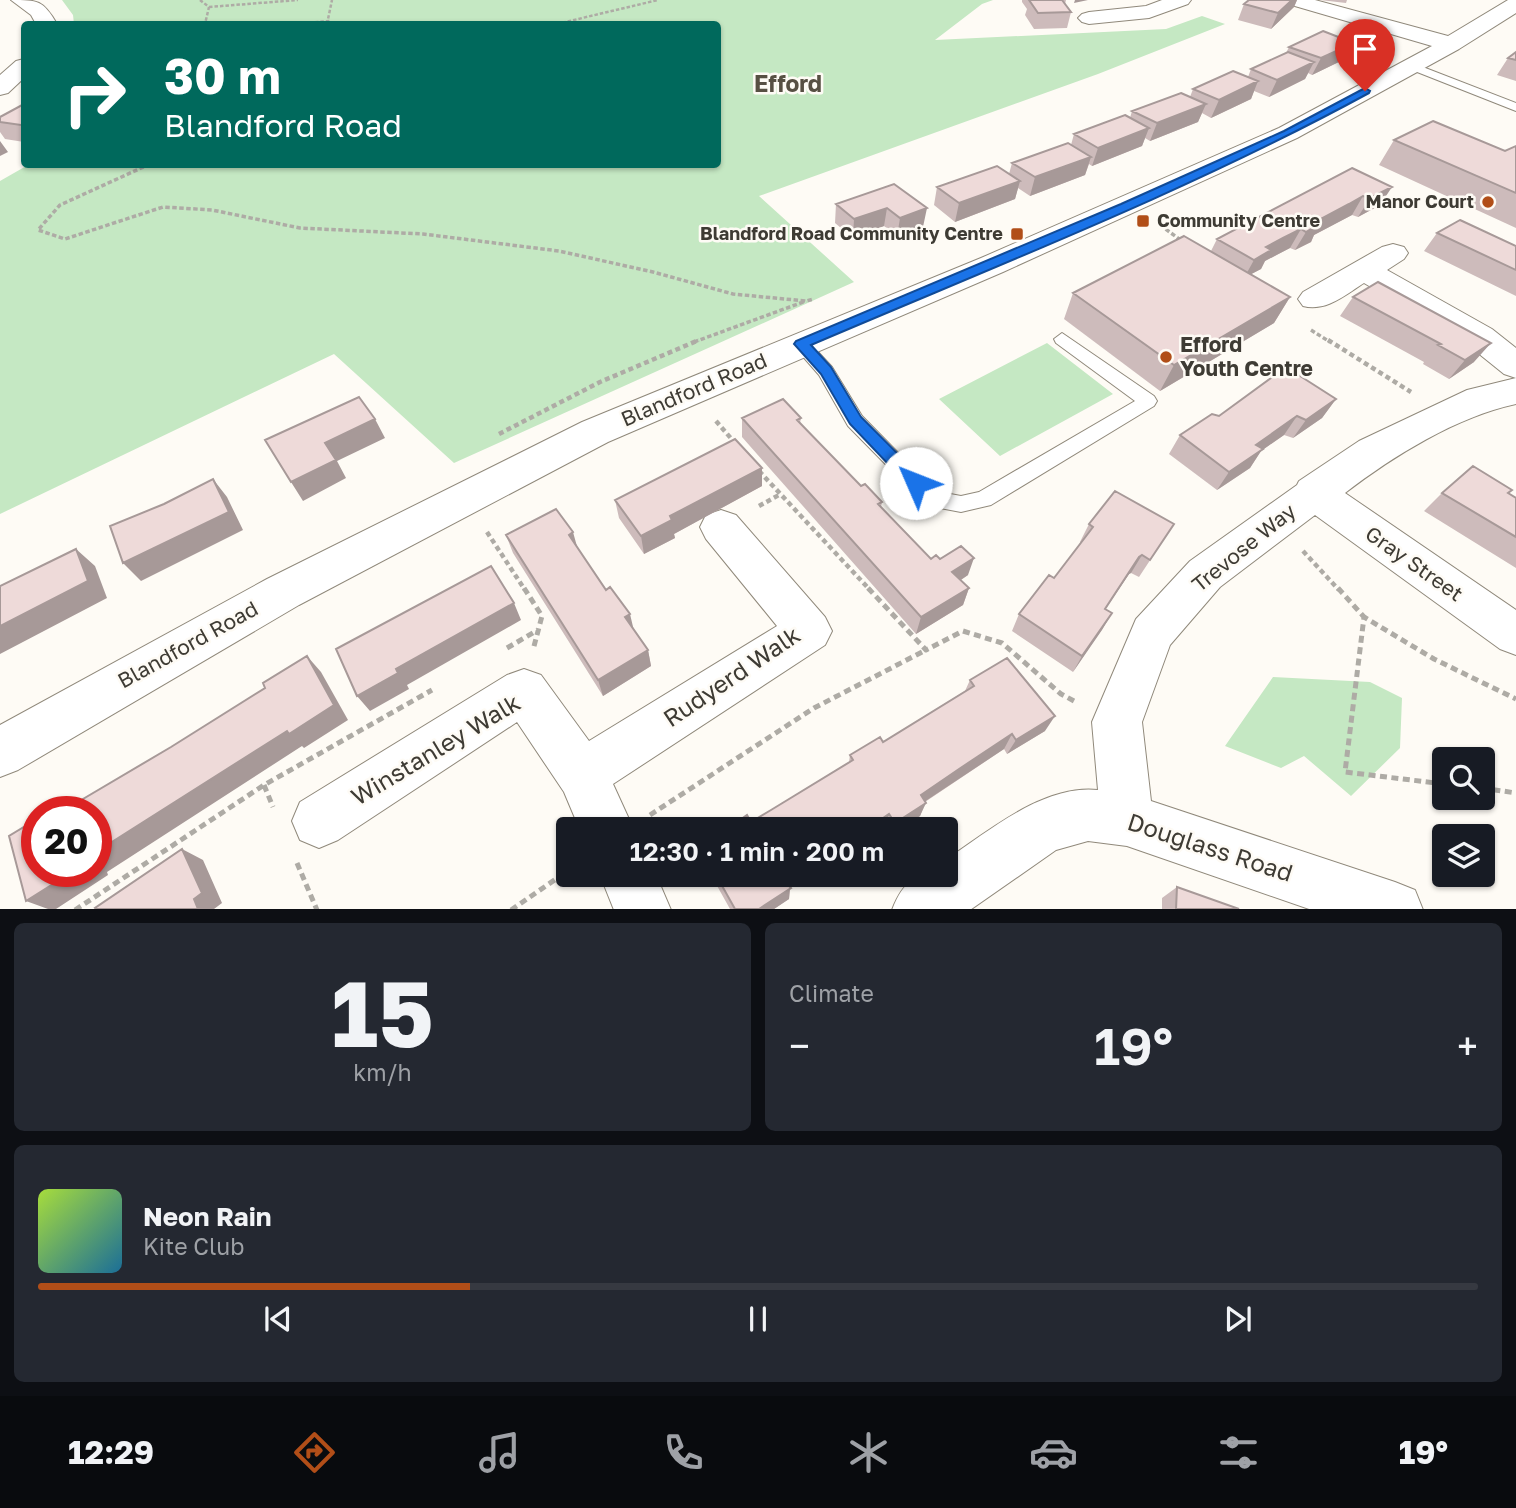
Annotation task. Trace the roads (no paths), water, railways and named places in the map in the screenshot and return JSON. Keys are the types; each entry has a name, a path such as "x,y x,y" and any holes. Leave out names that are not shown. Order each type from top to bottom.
{"street":[{"path":"21,0 39,11 44,21"},
{"path":"1089,18 1149,12 1181,0"},
{"path":"1296,0 1451,44"},
{"name":"Blandford Road","path":"0,752 283,592 595,432 1004,260 1275,139 1451,44 1516,4"},
{"path":"0,88 21,69"},
{"path":"1308,312 1364,270 1393,253"},
{"path":"1364,270 1479,338 1516,366"},
{"name":"Trevose Way","path":"1127,818 1117,723 1152,634 1205,574 1277,522 1313,492 1373,451 1480,399 1516,391"},
{"name":"Gray Street","path":"1313,492 1516,635"},
{"name":"Rudyerd Walk","path":"582,774 809,631 721,527"},
{"name":"Winstanley Walk","path":"319,821 513,671 582,774 616,817"},
{"name":"Douglass Road","path":"920,909 1044,827 1088,815 1127,818 1395,909"},
{"path":"633,887 643,909"}],"lane":[{"path":"1411,66 1516,107"},
{"path":"801,344 826,371 855,421 873,441 916,483 940,500 961,504 984,499 1147,401 1062,339"}],"place":[{"name":"Manor Court","path":"1488,202"},
{"name":"Community Centre","path":"1143,221"},
{"name":"Blandford Road Community Centre","path":"1017,234"},
{"name":"Efford Youth Centre","path":"1166,357"}],"district":[{"name":"Efford","path":"788,84"}]}
